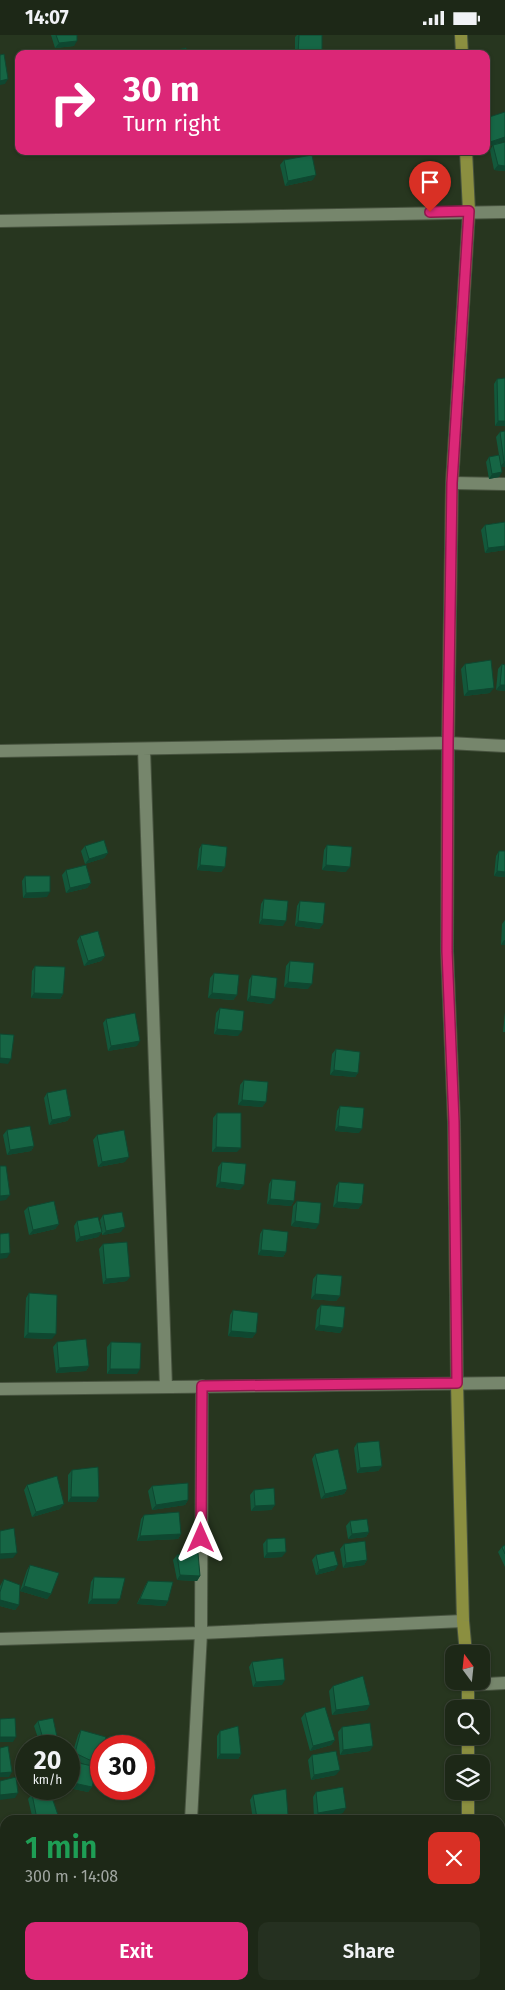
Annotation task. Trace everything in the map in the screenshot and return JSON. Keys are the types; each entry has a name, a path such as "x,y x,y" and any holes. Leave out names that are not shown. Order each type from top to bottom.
{"main road":[{"path":"461,35 462,50"},
{"path":"465,1645 457,1383 454,1122 447,951 452,483 469,211 466,155"},
{"path":"468,1800 468,1815"}],"street":[{"path":"0,221 469,211 505,212"},
{"path":"452,483 505,484"},
{"path":"0,751 448,743 505,746"},
{"path":"144,749 166,1387"},
{"path":"0,1389 505,1383"},
{"path":"191,1815 201,1633 202,1386"},
{"path":"0,1639 201,1633 463,1621"},
{"path":"490,1683 505,1683"}],"building":[{"path":"56,35 77,35 77,41 59,43"},
{"path":"299,35 322,35 322,50 298,50"},
{"path":"4,54 8,79 0,81 0,55"},
{"path":"505,112 505,137 490,142 490,117"},
{"path":"505,142 505,166 498,165 493,145"},
{"path":"312,155 316,175 288,181 284,160"},
{"path":"505,378 505,421 498,421 497,379"},
{"path":"505,431 505,462 504,462 500,432"},
{"path":"499,455 502,472 492,474 489,457"},
{"path":"505,522 505,546 488,548 485,525"},
{"path":"491,660 494,688 468,691 465,664"},
{"path":"502,664 505,665 505,685 500,685"},
{"path":"104,840 108,853 89,859 85,846"},
{"path":"202,844 227,847 225,867 200,865"},
{"path":"327,845 352,847 350,867 326,865"},
{"path":"499,851 505,851 505,872 497,871"},
{"path":"86,865 91,883 70,888 66,870"},
{"path":"25,876 50,876 50,892 26,893"},
{"path":"264,899 288,901 286,921 262,919"},
{"path":"300,901 325,903 323,924 298,921"},
{"path":"98,931 105,956 88,961 80,936"},
{"path":"290,961 314,963 312,984 288,982"},
{"path":"35,966 65,967 63,994 34,993"},
{"path":"214,973 239,975 237,995 212,993"},
{"path":"252,975 277,978 275,999 250,996"},
{"path":"220,1008 244,1011 242,1031 217,1029"},
{"path":"135,1013 140,1041 111,1046 106,1019"},
{"path":"0,1034 14,1035 11,1059 0,1058"},
{"path":"336,1049 360,1052 358,1073 334,1070"},
{"path":"244,1080 268,1082 266,1102 242,1100"},
{"path":"66,1089 71,1116 52,1120 47,1093"},
{"path":"340,1106 364,1108 362,1129 338,1126"},
{"path":"217,1113 241,1113 241,1148 216,1147"},
{"path":"30,1126 34,1146 10,1150 7,1130"},
{"path":"124,1130 129,1157 102,1162 97,1135"},
{"path":"222,1162 246,1164 244,1185 220,1182"},
{"path":"0,1166 6,1166 10,1195 0,1196"},
{"path":"272,1179 296,1181 294,1201 270,1199"},
{"path":"339,1182 364,1184 362,1204 337,1202"},
{"path":"54,1201 59,1224 33,1230 28,1207"},
{"path":"297,1201 321,1203 319,1224 295,1221"},
{"path":"122,1212 125,1227 106,1231 103,1215"},
{"path":"98,1217 102,1232 80,1237 77,1221"},
{"path":"263,1229 288,1232 286,1252 261,1250"},
{"path":"9,1233 10,1253 0,1254 0,1234"},
{"path":"127,1242 130,1277 106,1279 103,1244"},
{"path":"317,1274 342,1276 340,1296 315,1294"},
{"path":"29,1293 57,1295 56,1334 28,1333"},
{"path":"321,1305 345,1307 343,1328 319,1325"},
{"path":"233,1310 258,1313 256,1333 231,1331"},
{"path":"86,1339 89,1366 59,1368 57,1342"},
{"path":"111,1342 141,1343 140,1369 110,1369"},
{"path":"379,1441 382,1466 360,1468 357,1443"},
{"path":"338,1449 347,1489 325,1494 315,1454"},
{"path":"98,1467 99,1497 71,1497 72,1470"},
{"path":"57,1476 64,1504 36,1512 27,1485"},
{"path":"188,1483 188,1500 156,1505 152,1486"},
{"path":"274,1488 275,1505 255,1506 254,1490"},
{"path":"179,1512 181,1534 140,1536 144,1515"},
{"path":"367,1519 369,1532 352,1534 350,1521"},
{"path":"14,1528 17,1553 0,1554 0,1531"},
{"path":"285,1538 286,1552 267,1553 267,1539"},
{"path":"365,1541 367,1560 346,1563 344,1544"},
{"path":"334,1551 338,1565 319,1570 316,1555"},
{"path":"198,1553 200,1576 180,1575 177,1555"},
{"path":"30,1565 59,1573 51,1594 24,1586"},
{"path":"94,1577 125,1578 120,1599 92,1599"},
{"path":"4,1579 20,1585 19,1605 0,1600"},
{"path":"148,1581 173,1582 168,1601 140,1599"},
{"path":"283,1658 285,1680 256,1682 252,1662"},
{"path":"363,1676 370,1705 336,1710 333,1686"},
{"path":"325,1707 335,1740 313,1746 305,1713"},
{"path":"15,1718 15,1737 0,1737 0,1719"},
{"path":"53,1718 57,1735 42,1735 38,1721"},
{"path":"370,1723 373,1746 343,1750 342,1727"},
{"path":"238,1726 241,1754 220,1754 220,1731"},
{"path":"81,1730 99,1735 90,1735 90,1760 80,1755"},
{"path":"8,1746 12,1772 0,1773 0,1748"},
{"path":"336,1751 340,1770 314,1775 312,1755"},
{"path":"80,1763 90,1765 90,1787 80,1784"},
{"path":"15,1777 15,1793 0,1795 0,1781"},
{"path":"343,1787 346,1808 318,1813 316,1792"},
{"path":"286,1789 288,1815 256,1815 253,1795"},
{"path":"33,1800 53,1800 58,1815 36,1815"}],"route":[{"path":"201,1538 202,1386 457,1383 454,1122 447,951 448,743 452,483 469,211 430,212"}]}
